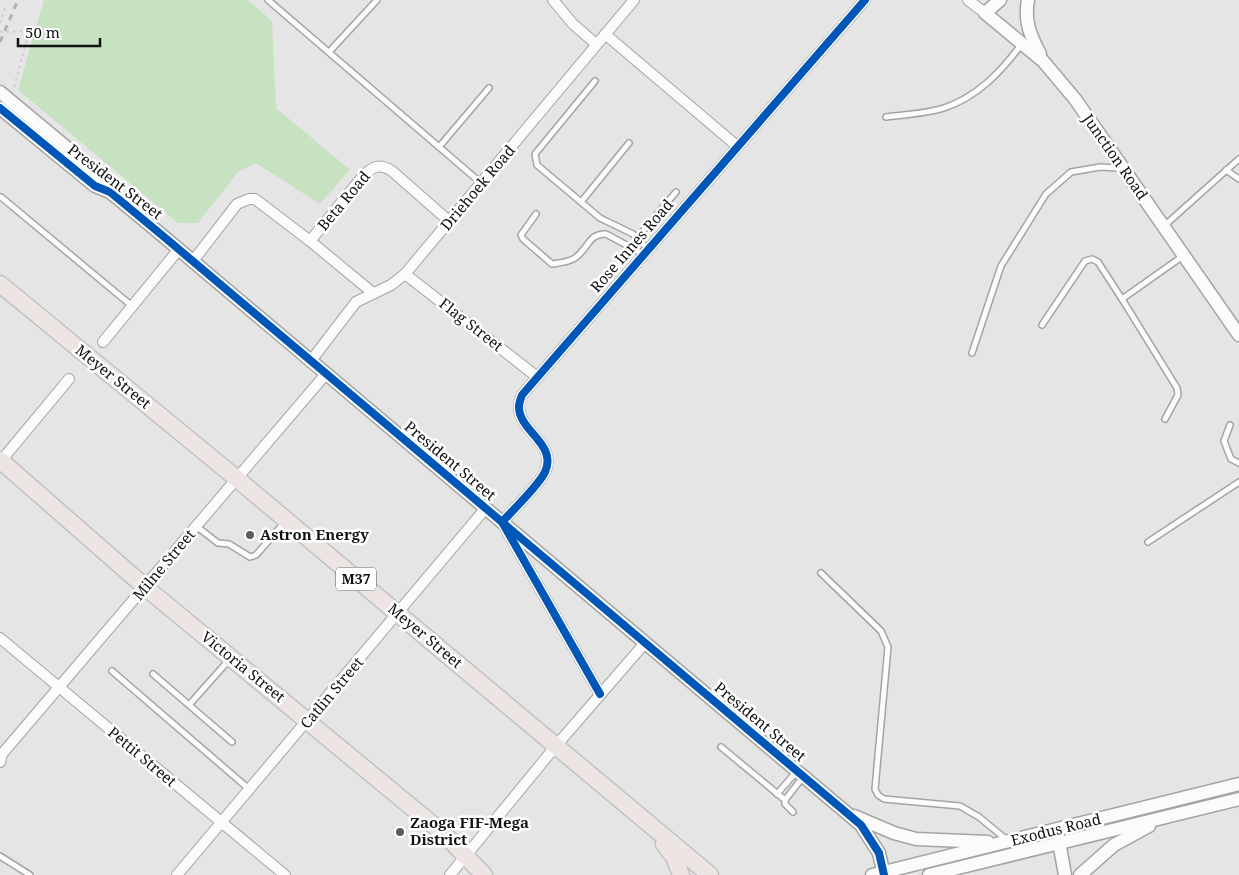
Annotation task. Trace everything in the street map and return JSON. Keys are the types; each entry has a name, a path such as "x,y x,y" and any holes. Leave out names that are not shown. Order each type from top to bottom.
{"main road":[{"name":"Meyer Street","path":"0,284 236,478 555,747 710,874"},
{"name":"Victoria Street","path":"0,461 145,587 444,834 484,875"},
{"path":"651,826 674,857 681,875"}],"street":[{"path":"553,0 572,24 596,44"},
{"name":"Driehoek Road","path":"310,362 356,302 391,286 405,274 634,0"},
{"name":"Rose Innes Road","path":"502,522 545,472 548,459 543,446 522,418 519,406 522,395 536,376 865,0"},
{"name":"Junction Road","path":"968,0 1043,61 1075,99 1239,335"},
{"path":"985,13 1000,0"},
{"path":"1028,0 1025,18 1028,32 1043,61"},
{"path":"605,34 738,146"},
{"name":"President Street","path":"0,92 101,176 110,192"},
{"name":"President Street","path":"0,108 95,186 110,192 179,249 325,375 845,812 871,839 879,853 880,874"},
{"name":"Beta Road","path":"310,241 363,176 371,168 379,166 385,166 392,171 450,222"},
{"path":"193,261 237,204 250,199 260,202 373,293"},
{"path":"103,342 179,249"},
{"name":"Flag Street","path":"405,274 536,376"},
{"name":"Milne Street","path":"1,756 57,687 145,587 325,375"},
{"path":"0,461 69,379"},
{"name":"Catlin Street","path":"177,875 309,721 485,509"},
{"path":"502,522 600,694"},
{"name":"Pettit Street","path":"0,638 285,875"},
{"path":"450,875 555,747 645,643"},
{"name":"Exodus Road","path":"880,874 1239,784"},
{"name":"Exodus Road","path":"929,875 1239,799"},
{"path":"845,812 894,833 916,839 1004,843"},
{"path":"1080,875 1114,845 1171,816"},
{"path":"1057,830 1065,875"}],"lane":[{"path":"268,0 482,184"},
{"path":"329,52 377,0"},
{"path":"886,117 944,108 965,98 1000,72 1023,43"},
{"path":"595,81 535,154 537,165 605,222 637,238 645,252"},
{"path":"439,147 489,88"},
{"path":"581,202 630,143"},
{"path":"1164,226 1239,159"},
{"path":"972,353 1001,266 1046,194 1071,172 1100,167 1123,169"},
{"path":"1226,170 1239,179"},
{"path":"637,238 676,192"},
{"path":"1,197 132,306"},
{"path":"536,214 520,235 522,239 552,264 575,258 595,235 600,234 606,234 645,252"},
{"path":"1122,299 1184,256"},
{"path":"1042,325 1085,260 1092,259 1098,262 1177,388 1178,395 1165,419"},
{"path":"1230,425 1224,442 1232,459 1239,463"},
{"path":"1148,542 1239,482"},
{"path":"196,526 218,543 229,544 250,556 256,555 286,520"},
{"path":"821,574 881,631 885,638 887,657 875,789 878,795 884,799 960,806 979,816 1004,843"},
{"path":"189,705 231,658"},
{"path":"112,671 250,790"},
{"path":"153,674 232,742"},
{"path":"721,746 784,800 785,804 793,812"},
{"path":"777,794 800,774"},
{"path":"784,800 800,774"},
{"path":"0,856 30,875"}],"path":[{"path":"0,23 5,8"},
{"path":"0,32 29,31 14,90"}],"green space":[{"path":"44,0 248,0 272,21 276,108 349,169 351,168 320,204 256,163 238,172 198,223 178,223 18,90"}],"railway":[{"path":"0,42 18,0"}],"cycle path":[{"path":"600,694 502,522 537,484 545,472 548,462 542,445 524,423 520,415 519,405 522,395 865,0"},
{"path":"0,108 95,186 110,192 163,236 861,825 879,853 884,875"}],"place":[{"name":"Astron Energy","path":"250,535"},
{"name":"Zaoga FIF-Mega District","path":"400,832"}]}
